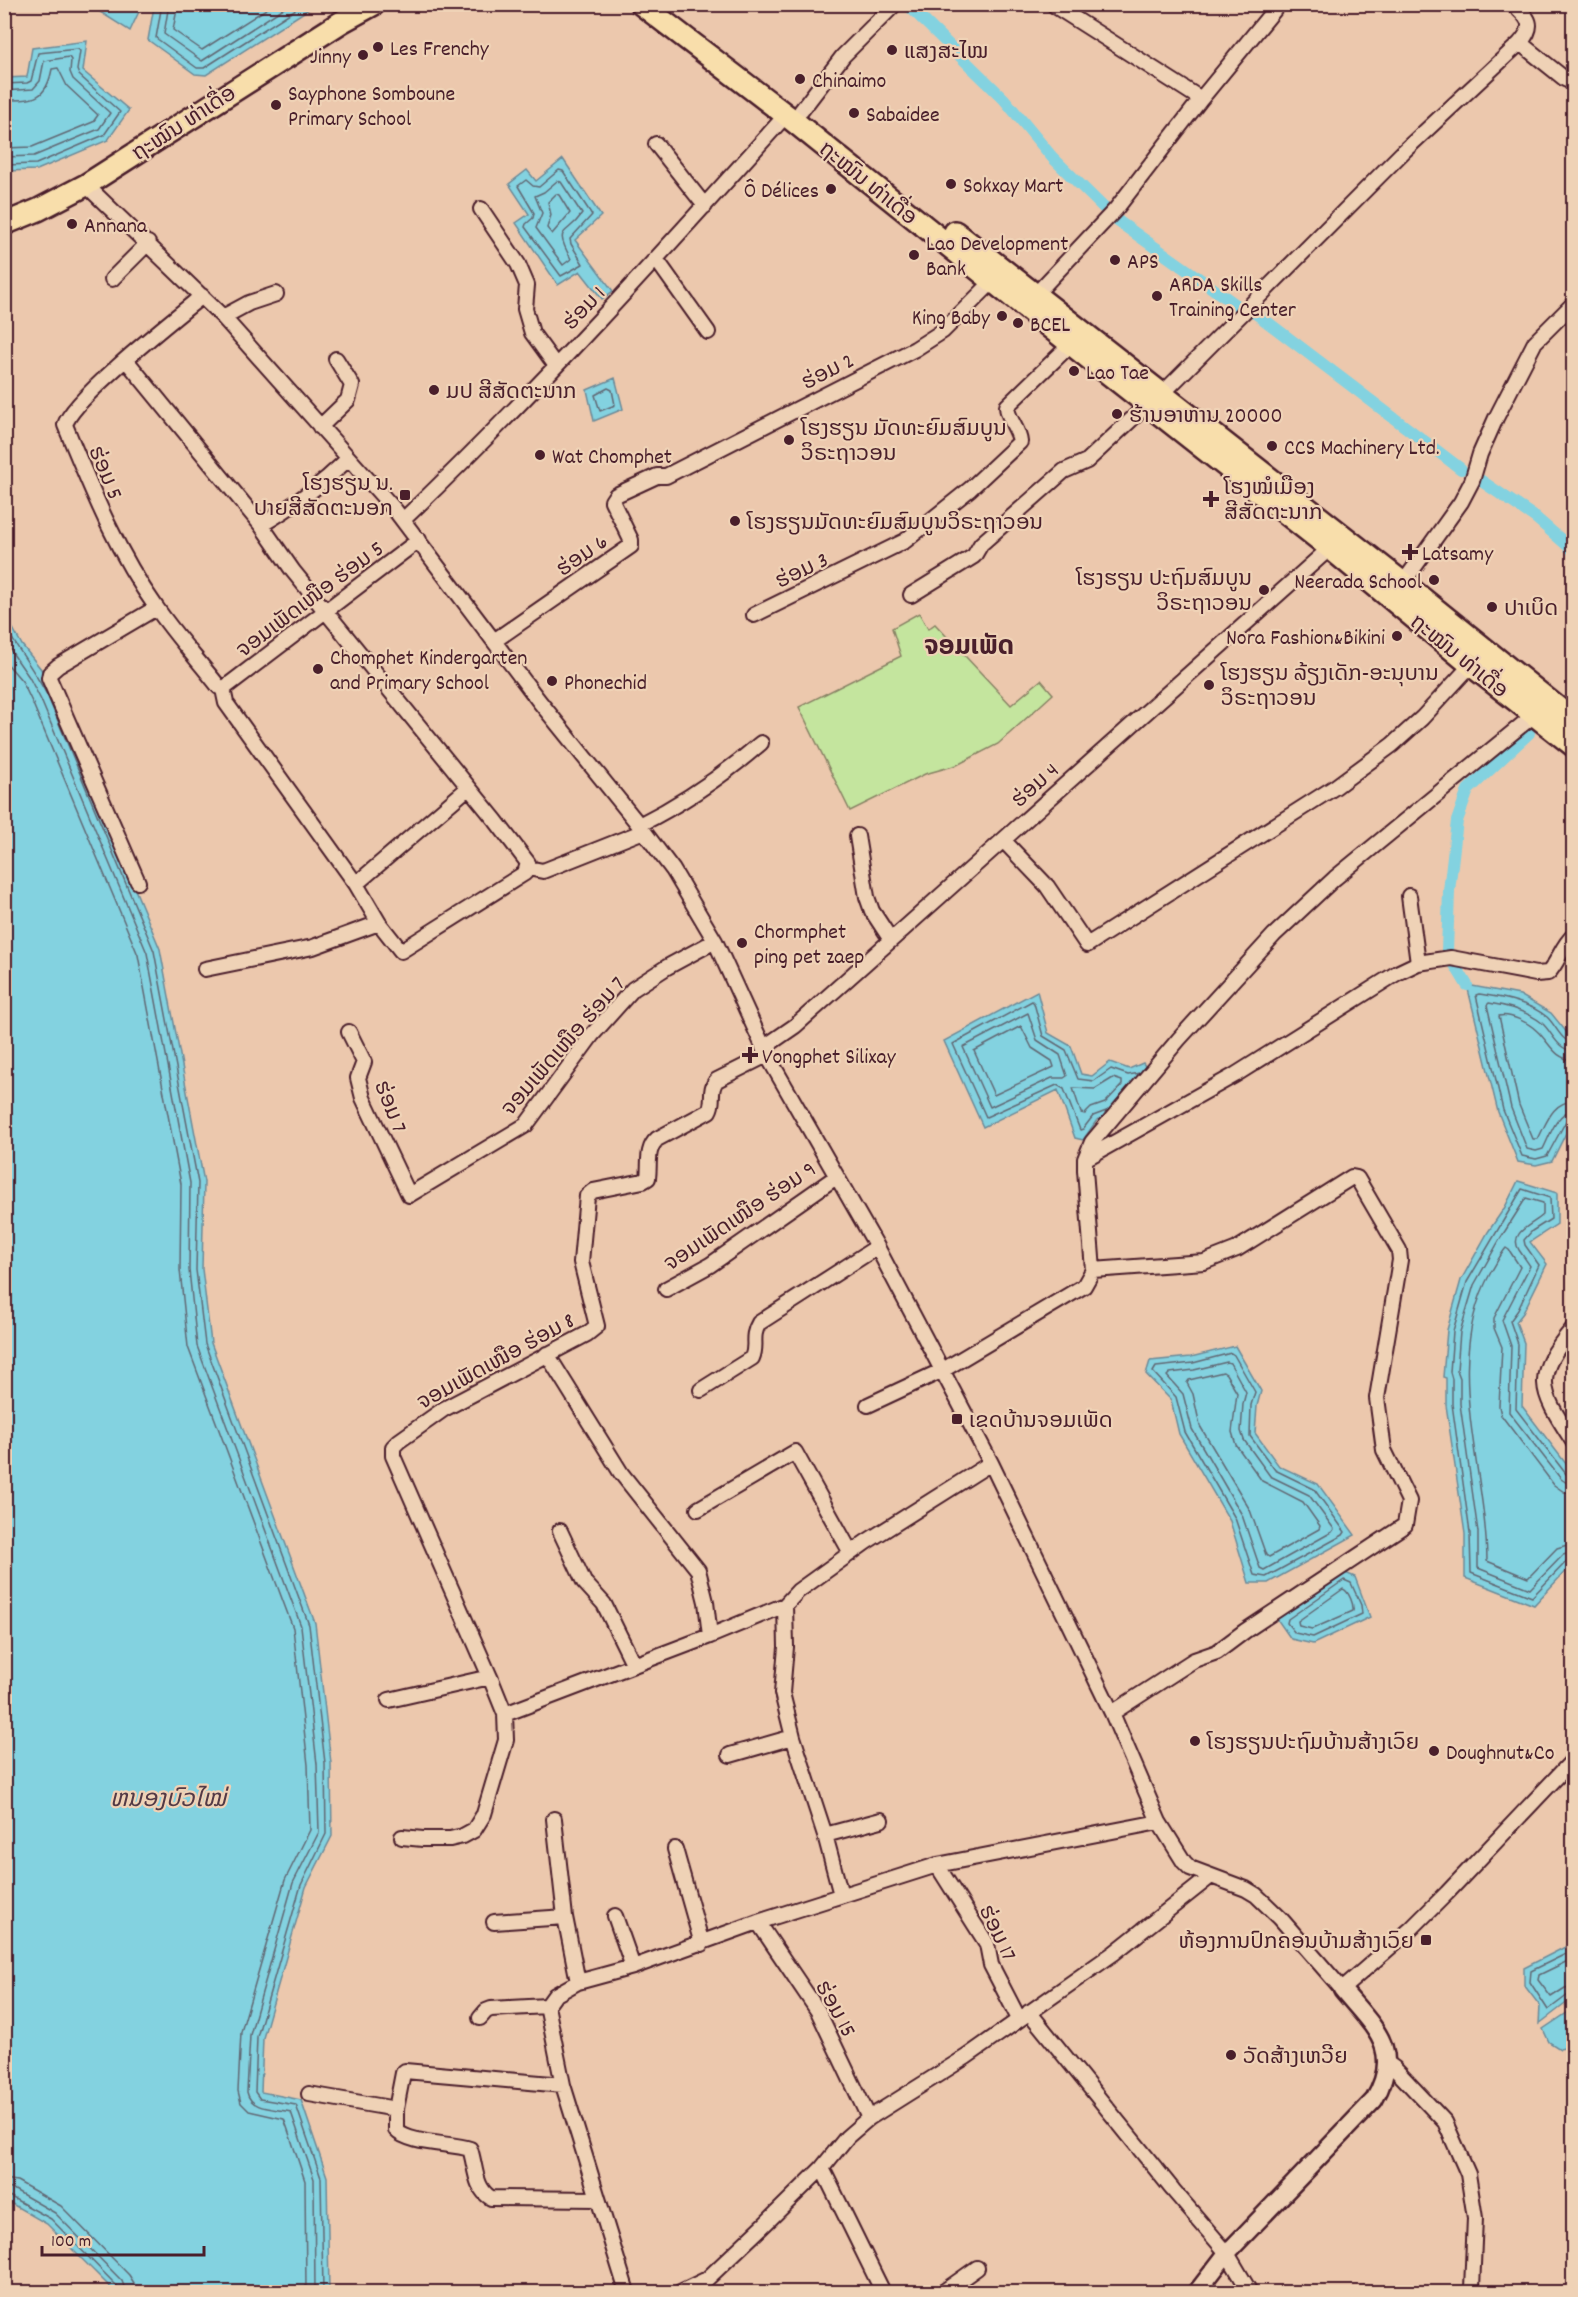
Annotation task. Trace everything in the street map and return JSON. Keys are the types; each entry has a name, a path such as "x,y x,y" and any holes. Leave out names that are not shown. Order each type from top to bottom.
{"main road":[{"name":"ຖະໝົນ ທ່າເດື່ອ","path":"640,4 794,113 1035,295 1154,400 1335,542 1471,665 1574,746"},
{"name":"ຖະໝົນ ທ່າເດື່ອ","path":"662,4 1071,344 1154,400"},
{"name":"ຖະໝົນ ທ່າເດື່ອ","path":"4,224 38,210 86,185 366,7"},
{"name":"ຖະໝົນ ທ່າເດື່ອ","path":"1335,542 1403,583 1574,722"}],"street":[{"name":"ຮ່ອມ 1","path":"403,520 556,366 794,113 843,56 895,4"},
{"path":"1035,295 1116,209 1201,99 1279,4"},
{"path":"911,595 974,556 981,544 1064,471 1087,461 1154,400 1404,150 1520,43 1527,34 1529,24 1526,16 1513,4"},
{"path":"1055,6 1201,99"},
{"path":"1520,43 1564,79 1574,83"},
{"path":"656,144 705,206"},
{"path":"86,185 223,317 403,520 546,710 642,828 673,870 716,940 765,1051 878,1248 944,1370 1112,1713 1159,1822 1184,1862 1198,1872 1246,1888 1266,1904 1342,1989 1376,2031 1384,2045 1387,2064 1385,2078 1374,2100 1227,2253 1197,2292"},
{"path":"481,209 518,264 527,285 525,309 532,333 556,366"},
{"path":"112,279 148,243"},
{"path":"656,259 708,332"},
{"name":"ຮ່ອມ 2","path":"666,476 915,349 943,331 993,281"},
{"path":"223,317 249,303 276,294"},
{"name":"ຮ່ອມ 5","path":"202,296 126,360 71,411 64,425 104,519 156,608 219,687 223,688"},
{"path":"1403,583 1461,502 1472,481 1480,454 1496,418 1535,342 1574,303"},
{"name":"ຮ່ອມ 3","path":"754,615 895,547 943,513 1020,442 1007,406 1071,344"},
{"path":"320,427 348,400 352,385 336,359"},
{"path":"126,360 261,525 293,571 327,610 528,863 525,873 401,951 379,922 356,884 226,703 223,688"},
{"path":"261,525 287,510 317,488 348,459"},
{"name":"ຮ່ອມ 6","path":"494,641 631,546 632,543 612,501 613,497 657,476 666,476"},
{"name":"ຈອມເພັດເໜືອ ຮ່ອມ 5","path":"223,688 419,540"},
{"name":"ຮ່ອມ 4","path":"765,1051 1335,542"},
{"path":"138,882 49,678 50,673 58,666 156,608"},
{"path":"1003,840 1047,886 1087,945 1335,787 1392,746 1471,665"},
{"path":"868,1405 944,1370 1084,1286 1093,1270 1085,1158 1092,1142 1179,1039 1274,935 1335,878 1534,715"},
{"path":"528,868 543,871 642,828 726,772 761,743"},
{"path":"356,884 468,788"},
{"path":"858,836 867,897 872,911 891,940"},
{"path":"1408,896 1418,963"},
{"path":"205,969 313,947 379,922"},
{"path":"1085,1158 1235,1075 1397,973 1418,963 1451,958 1536,974 1548,973 1556,964 1562,948 1574,935"},
{"name":"ຈອມເພັດເໜືອ ຮ່ອມ 7","path":"409,1195 526,1125 592,1035 633,989 716,940"},
{"name":"ຮ່ອມ 7","path":"349,1032 364,1062 358,1078 363,1098 409,1195"},
{"name":"ຈອມເພັດເໜືອ ຮ່ອມ 8","path":"490,1677 393,1456 393,1448 399,1441 444,1409 587,1334 597,1326 581,1262 587,1196 593,1191 648,1178 652,1143 657,1138 709,1111 712,1087 717,1080 765,1051"},
{"path":"1093,1270 1204,1262 1237,1249 1355,1176 1395,1240 1400,1260 1377,1398 1384,1450 1410,1501 1405,1525 1245,1630 1217,1652 1194,1660 1112,1713"},
{"name":"ຈອມເພັດເໜືອ ຮ່ອມ 9","path":"666,1289 710,1265 836,1177"},
{"path":"701,1390 752,1358 754,1332 759,1323 878,1248"},
{"path":"1574,1328 1556,1348 1544,1375 1547,1401 1574,1443"},
{"path":"548,1354 621,1473 700,1574 710,1636"},
{"path":"698,1509 795,1452 851,1553"},
{"path":"505,1714 785,1605 798,1591 866,1542 991,1463"},
{"path":"560,1532 584,1582 604,1604 634,1665"},
{"path":"785,1605 786,1647 782,1693 841,1895"},
{"path":"389,1700 490,1677 505,1714 506,1740 484,1814 474,1830 450,1839 402,1837"},
{"path":"730,1755 793,1737"},
{"path":"1342,1989 1411,1929 1574,1759"},
{"path":"554,1819 565,1917 578,1982"},
{"path":"825,1835 881,1820"},
{"path":"627,2292 563,2085 547,2006 555,1995 578,1982 633,1967 758,1922 937,1865 1159,1822"},
{"path":"675,1849 702,1944"},
{"name":"ຮ່ອມ 17","path":"937,1865 987,1944 992,1965 1024,2016 1227,2253 1250,2292"},
{"path":"680,2292 707,2279 822,2168 847,2137 869,2118 966,2056 1114,1953 1211,1876"},
{"path":"615,1916 633,1967"},
{"path":"494,1922 565,1917"},
{"name":"ຮ່ອມ 15","path":"758,1922 818,2011 869,2118"},
{"path":"480,2018 491,2009 547,2006"},
{"path":"1387,2064 1395,2068 1445,2122 1468,2174 1475,2218 1472,2288"},
{"path":"563,2085 405,2071 396,2109 396,2128 400,2135 470,2149 479,2185 484,2194 491,2198 597,2199"},
{"path":"309,2094 396,2109"},
{"path":"822,2168 883,2292"},
{"path":"943,2292 977,2268"}],"green space":[{"path":"919,613 928,629 935,624 1011,705 1041,680 1053,694 998,744 957,765 925,774 850,811 799,707 901,656 892,628"}],"water":[{"path":"157,4 315,5 206,75 195,74 148,40 153,12"},
{"path":"89,5 142,5 130,31"},
{"path":"87,41 83,71 129,110 108,140 37,170 5,171 5,78 27,77 32,48"},
{"path":"563,159 601,216 575,240 613,291 602,299 580,271 558,285 516,223 529,214 509,184 527,170 536,181"},
{"path":"615,378 623,409 594,421 587,390"},
{"name":"ຫນອງບົວໄໝ່","path":"4,612 22,645 41,669 53,694 160,949 204,1182 202,1269 211,1343 315,1623 331,1763 332,1836 306,1887 263,2038 261,2092 301,2100 327,2177 329,2292 115,2292 47,2224 5,2200"},
{"path":"1467,985 1520,995 1551,1013 1573,1040 1573,1119 1552,1161 1536,1165 1518,1162 1498,1112"},
{"path":"1037,991 1048,1033 1071,1046 1081,1074 1092,1076 1110,1062 1129,1069 1143,1063 1151,1075 1112,1115 1097,1120 1083,1140 1075,1138 1058,1090 983,1127 944,1041"},
{"path":"1518,1181 1557,1193 1557,1224 1530,1242 1547,1264 1523,1313 1516,1322 1524,1343 1522,1406 1573,1473 1573,1563 1534,1605 1465,1578 1465,1534 1446,1405 1446,1378 1443,1377 1447,1330 1461,1280"},
{"path":"1235,1346 1261,1391 1257,1406 1255,1433 1279,1466 1318,1484 1355,1535 1268,1583 1249,1583 1230,1521 1179,1434 1171,1400 1146,1374 1150,1361 1191,1357"},
{"path":"1343,1572 1355,1577 1370,1617 1313,1644 1291,1639 1277,1619"},
{"path":"1573,1943 1573,1998 1539,2024 1540,2006 1524,1985 1524,1968"},
{"path":"1573,2009 1573,2046 1560,2049 1549,2042 1543,2029"}],"waterway":[{"path":"907,4 1004,99 1052,157 1104,208"},
{"path":"1115,219 1239,307"},
{"path":"1254,312 1461,469"},
{"path":"1480,480 1536,518 1574,551"},
{"path":"1447,952 1449,891 1457,821 1468,790 1529,733"},
{"path":"1455,965 1467,985"}],"place":[{"name":"Les Frenchy","path":"378,47"},
{"name":"ແສງສະໄໝ","path":"892,50"},
{"name":"Jinny","path":"363,55"},
{"name":"Chinaimo","path":"800,79"},
{"name":"Sayphone Somboune Primary School","path":"276,105"},
{"name":"Sabaidee","path":"854,113"},
{"name":"Sokxay Mart","path":"951,184"},
{"name":"Ô Délices","path":"831,189"},
{"name":"Annana","path":"72,224"},
{"name":"Lao Development Bank","path":"914,255"},
{"name":"APS","path":"1115,260"},
{"name":"ARDA Skills Training Center","path":"1157,296"},
{"name":"King Baby","path":"1002,316"},
{"name":"BCEL","path":"1018,323"},
{"name":"Lao Tae","path":"1074,371"},
{"name":"ມປ ສີສັດຕະນາກ","path":"434,390"},
{"name":"ຮ້ານອາຫານ 20000","path":"1117,414"},
{"name":"ໂຮງຮຽນ ມັດທະຍົມສົມບູນ ວິຣະຖາວອນ","path":"789,440"},
{"name":"CCS Machinery Ltd.","path":"1272,446"},
{"name":"Wat Chomphet","path":"540,455"},
{"name":"ໂຮງຮຽນ ນ. ປາຍສີສັດຕະນອກ","path":"405,495"},
{"name":"ໂຮງໝໍເມືອງ ສີສັດຕະນາກ","path":"1211,499"},
{"name":"ໂຮງຮຽນມັດທະຍົມສົມບູນວິຣະຖາວອນ","path":"735,521"},
{"name":"Latsamy","path":"1410,552"},
{"name":"Neerada School","path":"1434,580"},
{"name":"ໂຮງຮຽນ ປະຖົມສົມບູນ ວິຣະຖາວອນ","path":"1264,590"},
{"name":"ປາເບິດ","path":"1492,607"},
{"name":"Nora Fashion&Bikini","path":"1397,636"},
{"name":"Chomphet Kindergarten and Primary School","path":"318,669"},
{"name":"Phonechid","path":"552,681"},
{"name":"ໂຮງຮຽນ ລ້ຽງເດັກ-ອະນຸບານ ວິຣະຖາວອນ","path":"1209,685"},
{"name":"Chormphet ping pet zaep","path":"742,943"},
{"name":"Vongphet Silixay","path":"750,1055"},
{"name":"ເຂດບ້ານຈອມເພັດ","path":"957,1419"},
{"name":"ໂຮງຮຽນປະຖົມບ້ານສ້າງເວົຍ","path":"1195,1741"},
{"name":"Doughnut&Co","path":"1434,1751"},
{"name":"ຫ້ອງການປົກຄອນບ້າມສ້າງເວົຍ","path":"1426,1940"},
{"name":"ວັດສ້າງເຫວີຍ","path":"1231,2055"}],"district":[{"name":"ຈອມເພັດ","path":"969,645"}]}
